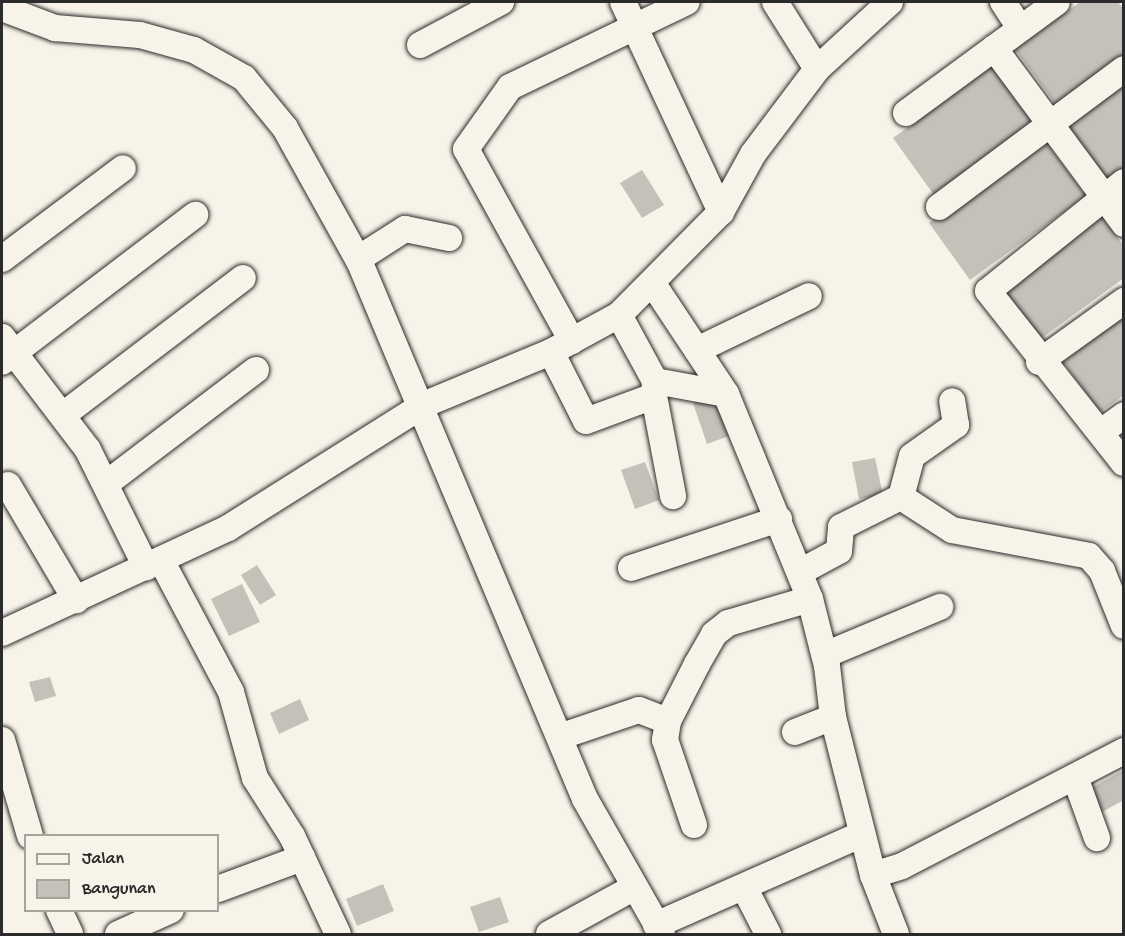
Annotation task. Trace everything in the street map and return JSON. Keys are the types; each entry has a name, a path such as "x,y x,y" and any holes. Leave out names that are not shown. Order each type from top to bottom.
{"street":[{"path":"420,45 501,2"},
{"path":"623,2 721,212"},
{"path":"687,2 510,87 466,149 562,347 583,420 655,389 726,394"},
{"path":"775,2 817,69"},
{"path":"2,633 154,564 284,496 423,405 562,347 619,315 653,284 721,212 753,154 817,69 890,2"},
{"path":"1003,2 1020,28"},
{"path":"906,113 1057,2"},
{"path":"2,8 55,28 170,40 244,78 285,128 358,259 423,405 585,799 633,888 659,930 744,887 860,836"},
{"path":"994,48 1050,120 1114,189 1124,224"},
{"path":"939,207 1050,120 1124,69"},
{"path":"2,259 123,168"},
{"path":"1114,189 988,291 1039,362 1101,432 1124,463"},
{"path":"195,215 5,350 63,415 107,483 231,692 255,778 302,858 338,934"},
{"path":"358,259 405,229 449,237"},
{"path":"63,415 243,278"},
{"path":"653,284 726,394 810,598 825,655 833,717 860,836 896,934"},
{"path":"697,350 809,296"},
{"path":"1039,362 1124,300"},
{"path":"619,315 655,389 674,496"},
{"path":"107,483 256,370"},
{"path":"800,572 839,551 841,526 901,497 912,456 956,425 952,401"},
{"path":"1101,432 1124,416"},
{"path":"8,485 76,600"},
{"path":"901,497 952,530 1067,548 1089,556 1102,571 1124,626"},
{"path":"632,568 779,519"},
{"path":"694,825 666,752 668,721 714,634 728,623 810,598"},
{"path":"825,655 939,607"},
{"path":"561,736 639,710 668,721"},
{"path":"795,732 833,717"},
{"path":"2,740 29,834"},
{"path":"873,875 902,866 1124,752"},
{"path":"1075,777 1097,838"},
{"path":"219,889 302,858"},
{"path":"744,887 768,934"},
{"path":"549,934 633,888"},
{"path":"60,912 70,934"},
{"path":"118,934 167,912"}],"building":[{"path":"1080,2 1118,2 1124,9 1124,57 1057,106 1015,49"},
{"path":"993,65 1035,122 934,195 893,138"},
{"path":"1124,79 1124,167 1103,182 1061,125"},
{"path":"1044,139 1086,196 970,280 929,223"},
{"path":"642,170 664,205 642,218 620,183"},
{"path":"1097,210 1124,246 1124,278 1039,340 997,283"},
{"path":"1124,307 1124,395 1100,412 1058,355"},
{"path":"720,394 734,434 707,444 693,403"},
{"path":"875,458 883,495 859,499 852,462"},
{"path":"645,462 659,500 635,509 621,470"},
{"path":"257,565 276,595 260,605 241,575"},
{"path":"242,584 260,622 229,636 211,599"},
{"path":"50,677 56,696 35,702 29,682"},
{"path":"300,699 309,720 279,734 270,713"},
{"path":"1124,770 1124,800 1102,812 1089,789"},
{"path":"383,884 394,911 357,926 346,899"},
{"path":"500,897 509,922 479,932 470,907"}]}
